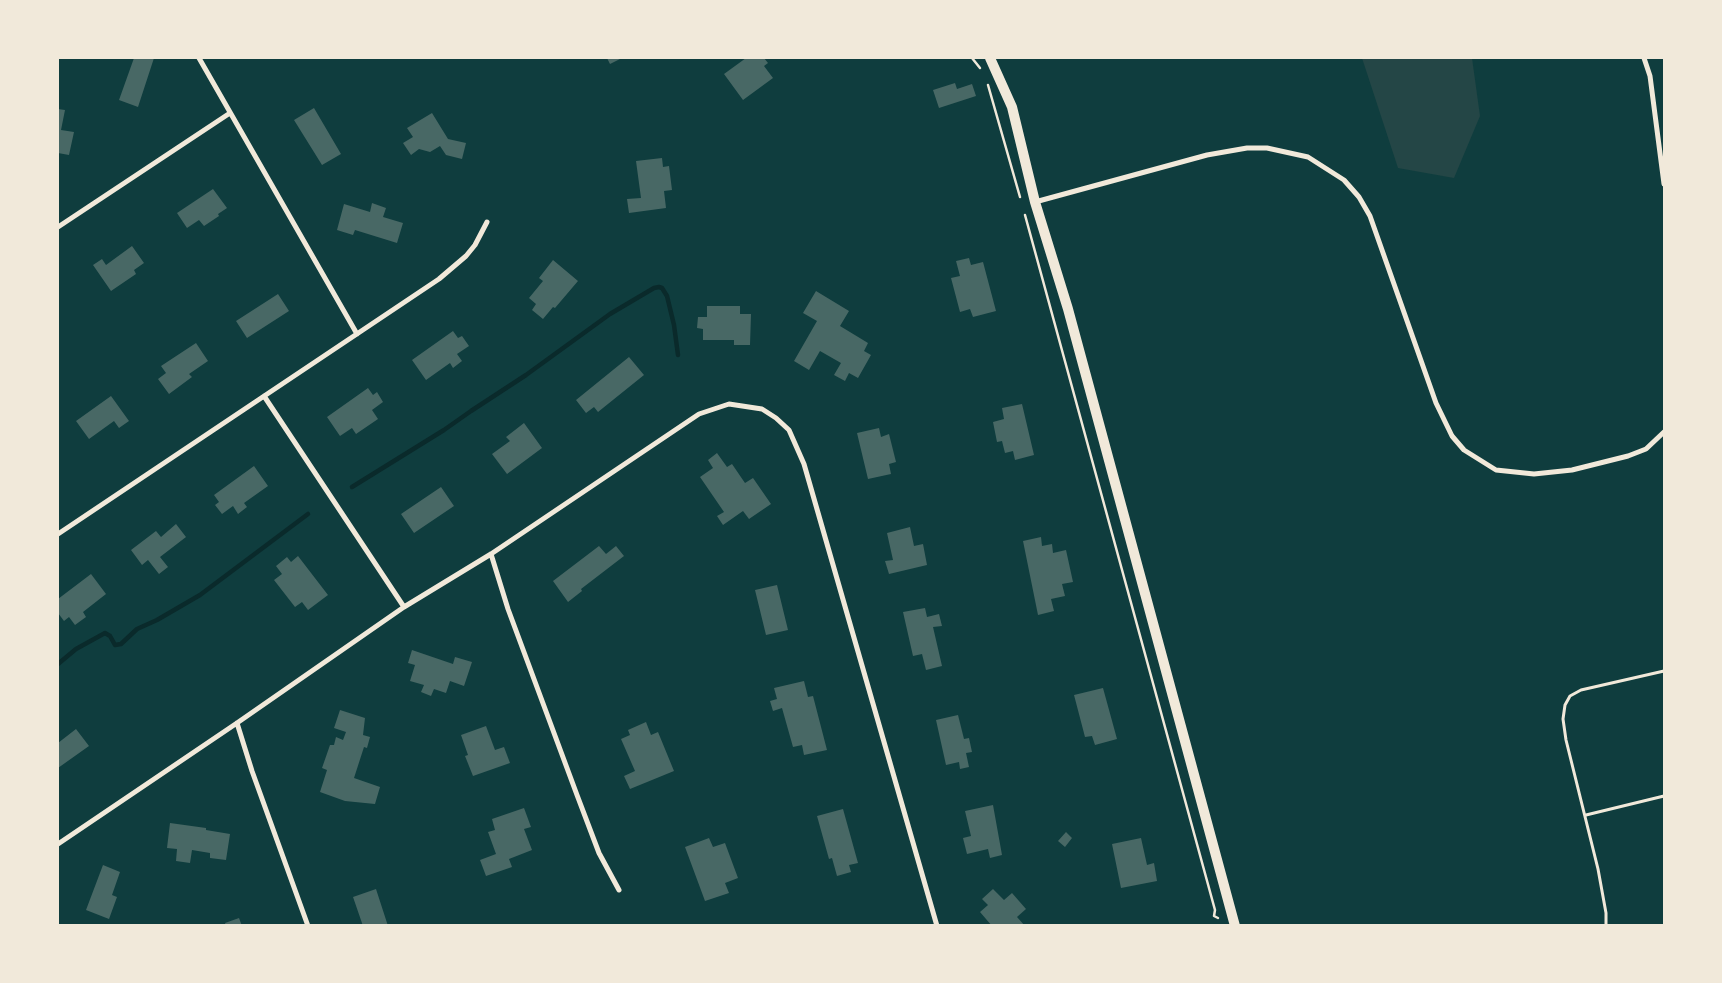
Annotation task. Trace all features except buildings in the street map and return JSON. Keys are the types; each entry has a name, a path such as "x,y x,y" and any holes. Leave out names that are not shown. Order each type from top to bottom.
{"main road":[{"path":"990,58 1012,107 1035,202 1068,309 1236,926"}],"street":[{"path":"199,58 357,334"},
{"path":"1644,58 1650,76 1664,184"},
{"path":"58,227 230,112"},
{"path":"1035,202 1207,155 1247,148 1267,148 1308,157 1344,180 1359,197 1370,216 1436,403 1452,436 1464,450 1496,470 1534,474 1572,470 1628,456 1646,449 1664,432"},
{"path":"58,534 440,279 476,245 487,222"},
{"path":"264,396 404,607"},
{"path":"58,844 404,607 491,554 699,414 729,404 762,409 776,418 789,430 804,464 937,926"},
{"path":"491,554 508,609 599,853 619,890"},
{"path":"237,723 252,771 308,926"}],"lane":[{"path":"1606,926 1604,898 1586,815 1566,740 1563,719 1565,705 1570,696 1581,690 1664,671"},
{"path":"1586,815 1664,796"}],"path":[{"path":"972,58 984,76"},
{"path":"988,85 1022,203"},
{"path":"1024,212 1216,917"}],"shaded area":[{"path":"1362,58 1472,58 1480,116 1454,178 1398,168"}],"waterway":[{"path":"352,487 444,430 526,375 610,314 654,288 662,288 667,296 674,325 678,355"},
{"path":"58,664 76,649 105,633 110,636 115,645 121,644 137,629 157,620 200,595 308,514"}]}
